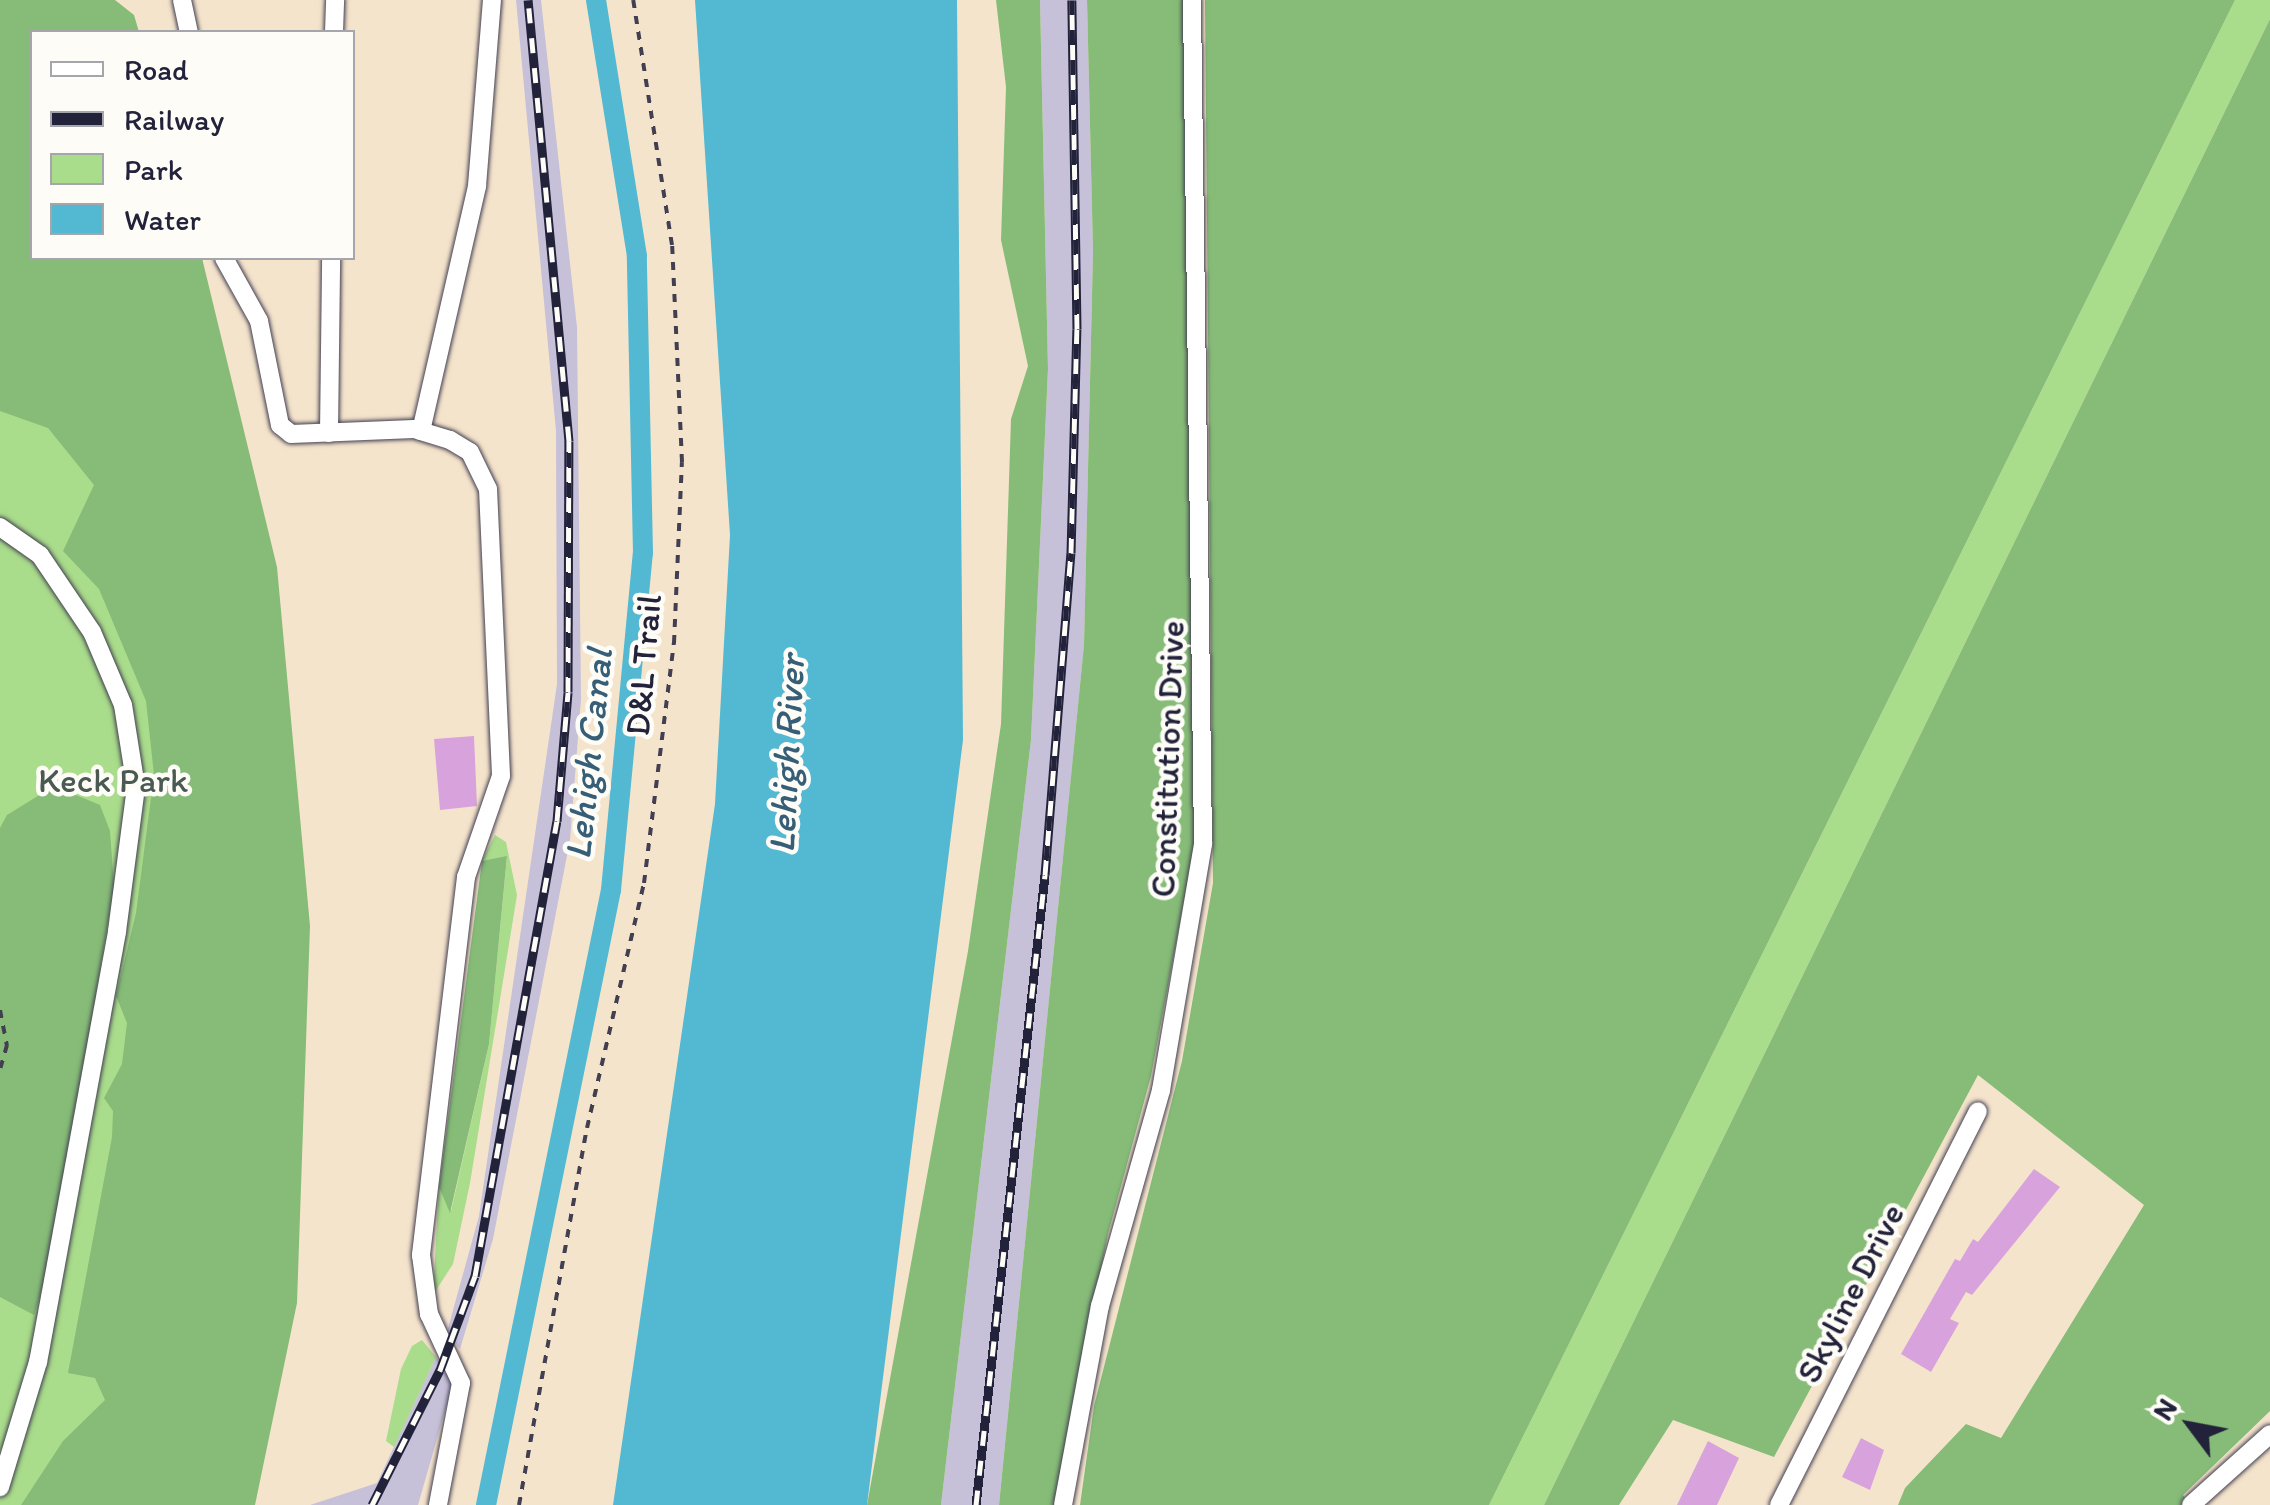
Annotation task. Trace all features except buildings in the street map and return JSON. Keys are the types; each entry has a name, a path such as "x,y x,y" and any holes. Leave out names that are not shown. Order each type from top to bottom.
{"street":[{"path":"182,0 189,30"},
{"path":"334,30 335,0"},
{"path":"420,432 478,186 492,0"},
{"name":"Constitution Drive","path":"1063,1505 1100,1306 1161,1090 1204,844 1192,0"},
{"path":"225,260 260,321 280,425 291,434 420,432 470,452 488,489 501,776 466,877 427,1180 422,1286 462,1384 438,1505"},
{"path":"329,432 331,260"},
{"path":"0,527 40,554 92,632 124,705 136,788 117,932 38,1362 0,1487"},
{"name":"Skyline Drive","path":"1779,1505 1978,1111"},
{"path":"2191,1505 2270,1434"}],"path":[{"name":"D&L Trail","path":"519,1505 588,1128 644,883 674,643 682,462 672,245 634,0"},
{"path":"0,1010 7,1045 0,1069"}],"shaded area":[{"path":"516,0 541,0 577,327 581,699 570,840 493,1239 460,1349 447,1332 479,1216 557,684 556,431"},
{"path":"1040,0 1087,0 1093,251 1084,646 999,1505 941,1505 1031,740 1048,369"},
{"path":"436,1357 453,1383 418,1505 310,1505 377,1483"}],"green space":[{"path":"0,0 115,0 134,15 138,30 30,30 30,260 202,260 277,567 310,926 297,1303 255,1505 21,1505 63,1441 105,1400 95,1378 68,1373 112,1137 113,1111 104,1098 122,1064 127,1023 116,996 136,913 154,775 146,701 99,589 63,551 94,485 48,428 0,411"},
{"path":"996,0 1040,0 1048,369 1031,740 941,1505 867,1505 968,951 1001,724 1011,419 1028,366 1001,240 1006,87"},
{"path":"1087,0 1184,0 1195,843 1151,1076 1108,1234 1054,1505 999,1505 1084,645 1093,251"},
{"path":"1205,0 2235,0 1489,1505 1080,1505 1094,1406 1182,1061 1213,883"},
{"path":"2235,0 2270,0 2270,19 1544,1505 1489,1505"},
{"path":"2270,19 2270,1411 2183,1495 2191,1505 1898,1505 1905,1488 1966,1424 2001,1438 2144,1205 1978,1075 1774,1457 1673,1420 1619,1505 1544,1505"},
{"name":"Keck Park","path":"0,276 189,570 107,1505 0,1505"},
{"path":"54,786 100,805 110,831 114,886 52,1258 34,1315 0,1297 0,828 7,815"},
{"path":"495,835 506,842 517,895 453,1264 433,1295 439,1187 451,1211 489,1044 507,857 482,861"},
{"path":"507,856 489,1044 450,1213 439,1187 482,861"},
{"path":"422,1340 436,1357 394,1447 386,1441 401,1369 412,1346"}],"water":[{"name":"Lehigh River","path":"695,0 957,0 963,740 867,1505 613,1505 715,804 730,535"}],"waterway":[{"name":"Lehigh Canal","path":"486,1505 611,890 643,553 637,256 596,0"}],"railway":[{"path":"372,1505 440,1370 475,1276 557,821 568,692 569,441 528,0"},
{"path":"976,1505 1045,875 1071,553 1077,329 1072,0"}]}
